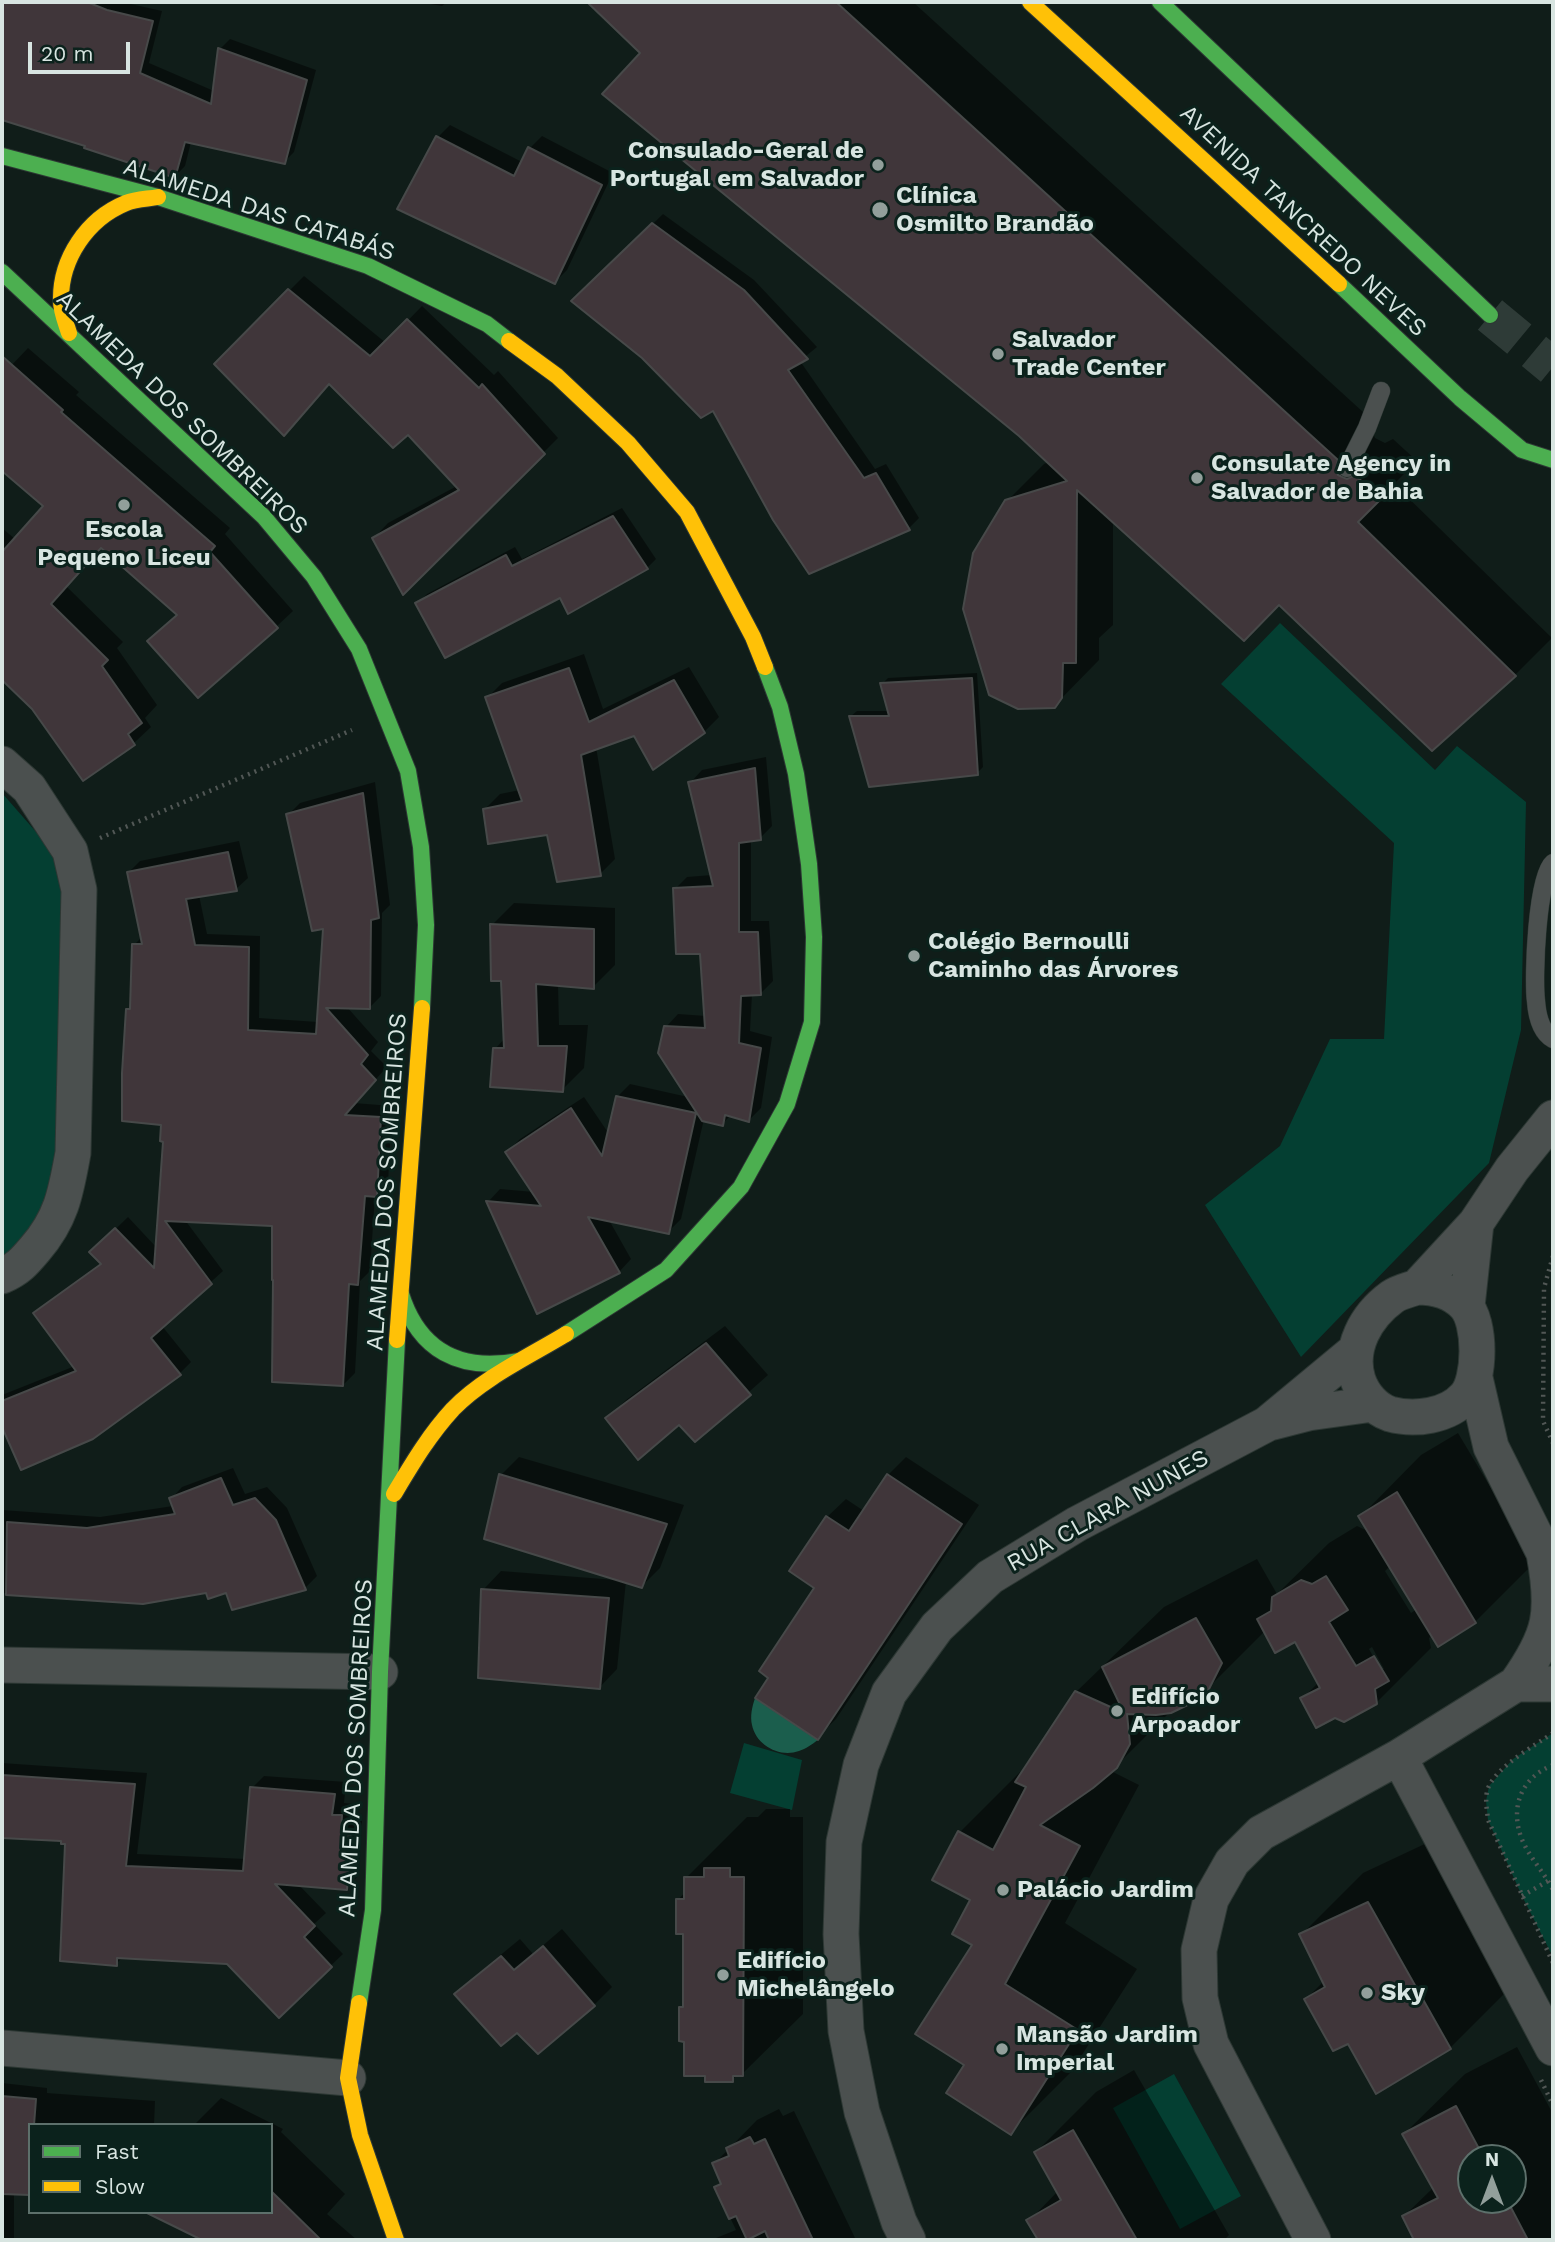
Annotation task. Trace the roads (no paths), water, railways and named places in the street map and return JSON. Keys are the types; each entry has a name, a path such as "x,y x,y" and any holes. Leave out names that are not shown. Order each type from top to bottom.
{"street":[{"name":"AVENIDA TANCREDO NEVES","path":"1030,2 1334,279 1460,398 1522,450 1553,460"},
{"path":"1177,8 1490,315"},
{"name":"ALAMEDA DAS CATABÁS","path":"2,156 158,197 368,266 487,324 556,376 628,443 687,512 753,637 780,708 796,774 806,838 814,937 812,1022 787,1104 741,1187 666,1270 484,1385 454,1408 426,1441 391,1499"},
{"path":"69,333 61,303 64,271 77,242 99,218 127,202 158,197"},
{"name":"ALAMEDA DOS SOMBREIROS","path":"2,272 264,517 314,577 359,649 408,771 421,848 426,925 418,1084 400,1293 380,1672 373,1910 348,2078 360,2135 396,2240"},
{"path":"1522,450 1538,469"},
{"path":"2,764 29,788 70,851 79,890 71,1165 60,1213 46,1236 18,1269 2,1276"},
{"path":"1417,1287 1476,1223 1512,1168 1553,1118"},
{"path":"1313,2240 1211,2044 1200,1998 1199,1950 1211,1899 1232,1862 1261,1833 1399,1757 1516,1684 1538,1653 1549,1620 1552,1587 1549,1559 1491,1447 1475,1378 1477,1353 1474,1324 1467,1306 1476,1223"},
{"path":"1467,1306 1435,1286 1417,1287 1394,1296 1376,1313 1362,1332 1355,1351 1355,1371 1361,1390 1373,1404 1389,1413 1410,1417 1428,1416 1449,1409 1466,1396 1475,1378"},
{"name":"ALAMEDA DAS CATABÁS","path":"400,1293 412,1323 434,1348 463,1363 496,1367 527,1359"},
{"name":"RUA CLARA NUNES","path":"908,2240 898,2222 862,2112 846,2031 841,1934 844,1842 861,1765 889,1693 937,1627 990,1577 1077,1524 1266,1424 1355,1351"},
{"name":"RUA CLARA NUNES","path":"1266,1424 1307,1413 1373,1404"},
{"path":"1428,1416 1491,1447"},
{"path":"2,1665 380,1672"},
{"path":"1516,1684 1553,1684"},
{"path":"1399,1757 1553,2048"},
{"path":"2,2048 348,2078"}],"lane":[{"path":"1347,468 1367,428 1381,391"},
{"path":"1553,863 1544,878 1539,910 1535,1000 1539,1021 1548,1036 1553,1039"}],"tunnel":[{"path":"1490,315 1553,367"}],"place":[{"name":"Consulado-Geral de Portugal em Salvador","path":"878,165"},
{"name":"Clínica Osmilto Brandão","path":"880,210"},
{"name":"Salvador Trade Center","path":"998,354"},
{"name":"Consulate Agency in Salvador de Bahia","path":"1197,478"},
{"name":"Escola Pequeno Liceu","path":"124,505"},
{"name":"Colégio Bernoulli Caminho das Árvores","path":"914,956"},
{"name":"Edifício Arpoador","path":"1117,1711"},
{"name":"Palácio Jardim","path":"1003,1890"},
{"name":"Edifício Michelângelo","path":"723,1975"},
{"name":"Sky","path":"1367,1993"},
{"name":"Mansão Jardim Imperial","path":"1002,2049"}]}
